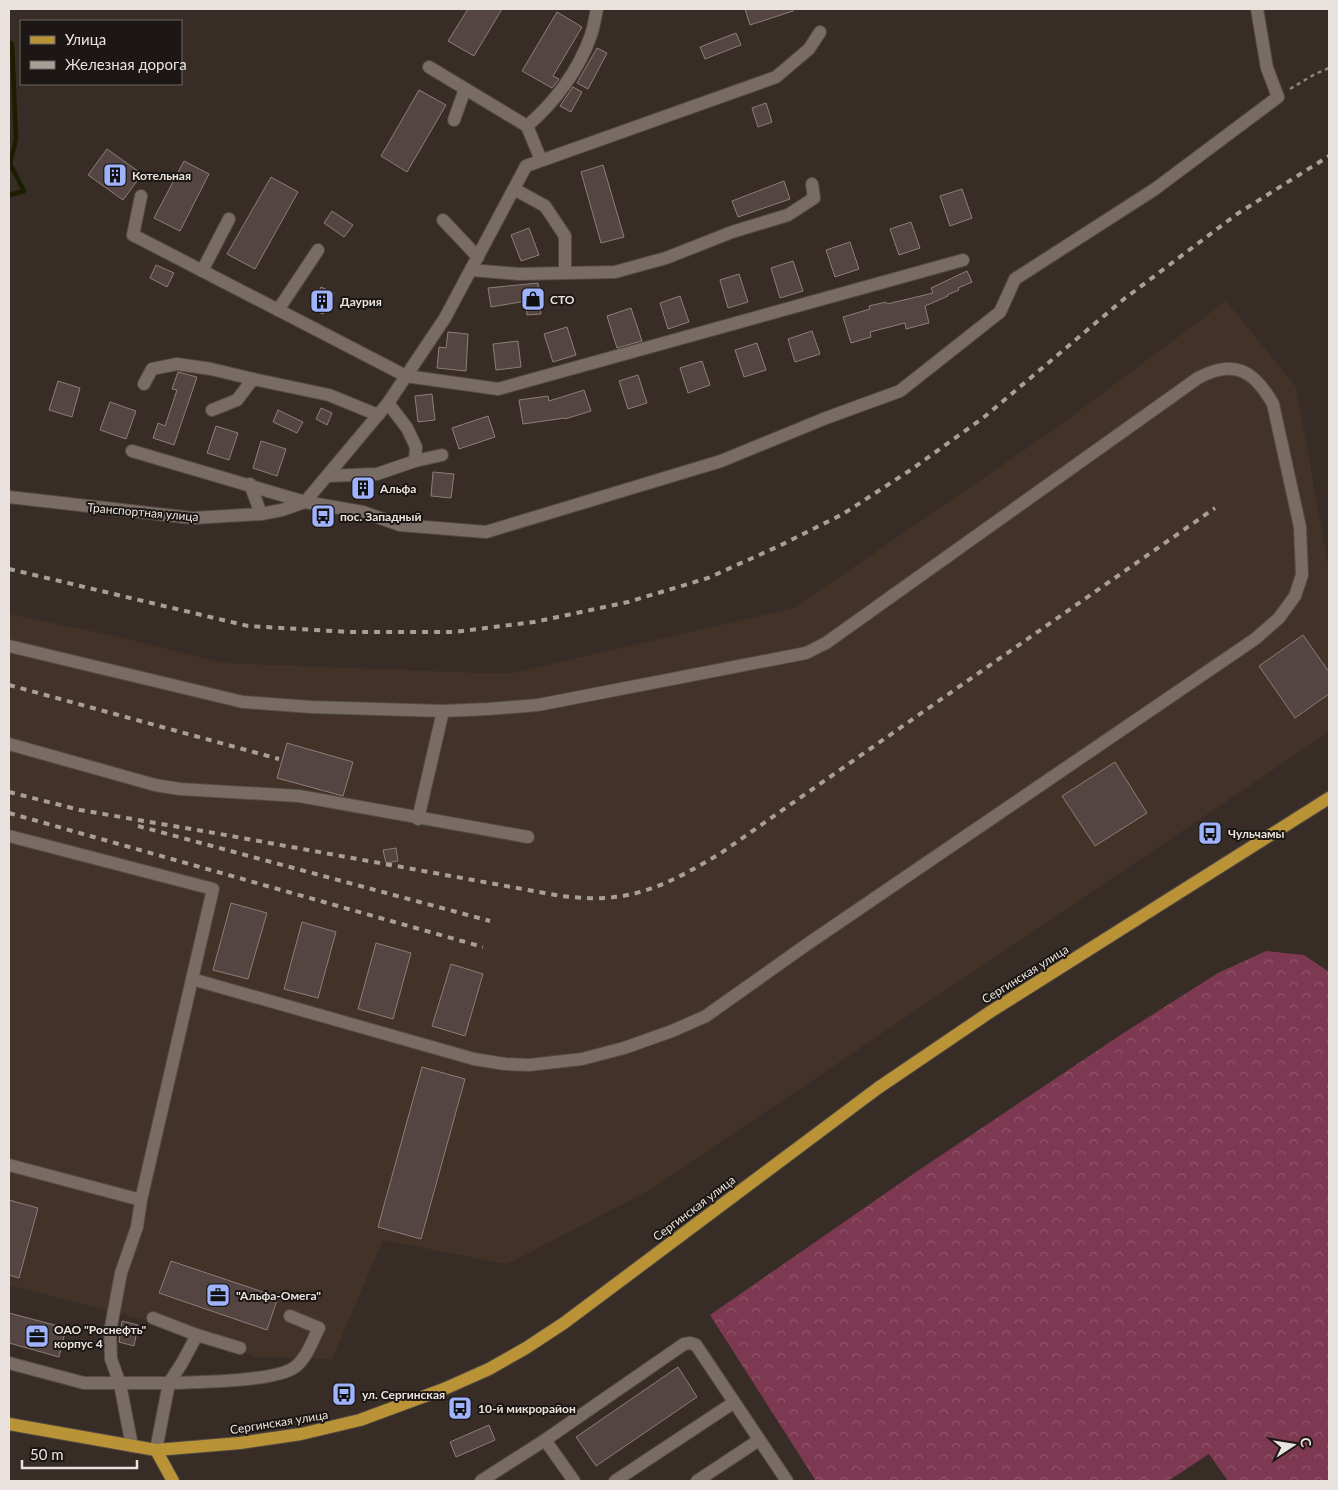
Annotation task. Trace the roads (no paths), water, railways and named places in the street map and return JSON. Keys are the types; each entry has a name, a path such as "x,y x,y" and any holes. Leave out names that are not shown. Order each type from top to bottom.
{"main road":[{"name":"Сергинская улица","path":"9,1424 156,1450 240,1443 301,1434 360,1420 444,1389 489,1369 564,1323 878,1088 974,1023 1329,798"},
{"path":"156,1450 173,1481"}],"street":[{"path":"527,126 544,111 573,73 591,35 597,9"},
{"path":"132,451 250,484 305,502 363,512 400,526 486,532 721,461 826,418 900,391 1000,312 1015,279 1155,189 1278,96 1267,68 1257,9"},
{"path":"305,502 388,403 445,318 526,166 776,77 809,49 820,32"},
{"path":"429,67 527,126 542,160"},
{"path":"454,120 465,89"},
{"path":"471,270 519,274 615,272 666,258 732,232 788,215 814,198 812,184"},
{"path":"514,189 545,206 565,236 565,273"},
{"path":"141,196 133,235 406,376 498,389 963,260"},
{"path":"202,271 229,219"},
{"path":"443,220 478,257"},
{"path":"278,310 318,250"},
{"path":"144,384 152,369 177,364 211,369 329,395 378,415"},
{"path":"9,646 243,702 311,708 443,710 488,710 538,706 806,653 826,643 1198,378 1211,371 1225,368 1240,371 1254,377 1264,387 1273,404 1300,527 1302,550 1302,575 1294,596 1279,618 1255,639 806,945 706,1016 672,1031 624,1048 582,1059 529,1065 505,1064 474,1058 192,979"},
{"path":"212,410 237,400 253,379"},
{"path":"388,403 407,428 416,447 415,460"},
{"path":"327,476 377,474 415,460 442,455"},
{"path":"250,484 261,514"},
{"name":"Транспортная улица","path":"9,497 193,518 261,514 282,510 305,502"},
{"path":"418,819 443,710"},
{"path":"9,744 155,785 180,789 298,796 418,819 528,837"},
{"path":"9,836 213,888 141,1200 137,1228 121,1273 110,1332 111,1358 120,1384 132,1446"},
{"path":"9,1165 141,1200"},
{"path":"9,1363 84,1383 223,1382 273,1376 294,1368 307,1353 318,1328 290,1316"},
{"path":"153,1318 240,1348"},
{"path":"156,1450 168,1383 182,1363 197,1334"},
{"path":"481,1481 545,1440 684,1344 690,1342 696,1346 788,1481"},
{"path":"615,1481 734,1403"},
{"path":"545,1440 574,1481"},
{"path":"697,1481 759,1440"}],"waterway":[{"path":"9,42 12,44 16,139 10,164 24,191 9,195"}],"railway":[{"path":"9,569 248,626 349,632 455,632 534,622 628,602 708,578 843,514 909,471 983,418 1124,299 1237,214 1329,156"},
{"path":"9,792 80,810 561,896 599,898 636,893 665,883 721,853 1215,508"},
{"path":"9,685 279,759"},
{"path":"9,813 483,947"},
{"path":"138,826 490,921"}],"place":[{"name":"Котельная","path":"115,175"},
{"name":"СТО","path":"533,299"},
{"name":"Даурия","path":"322,301"},
{"name":"Альфа","path":"363,488"},
{"name":"пос. Западный","path":"323,516"},
{"name":"Чульчамы","path":"1210,833"},
{"name":"\"Альфа-Омега\"","path":"218,1295"},
{"name":"ОАО \"Роснефть\" корпус 4","path":"37,1336"},
{"name":"ул. Сергинская","path":"344,1394"},
{"name":"10-й микрорайон","path":"460,1408"}]}
